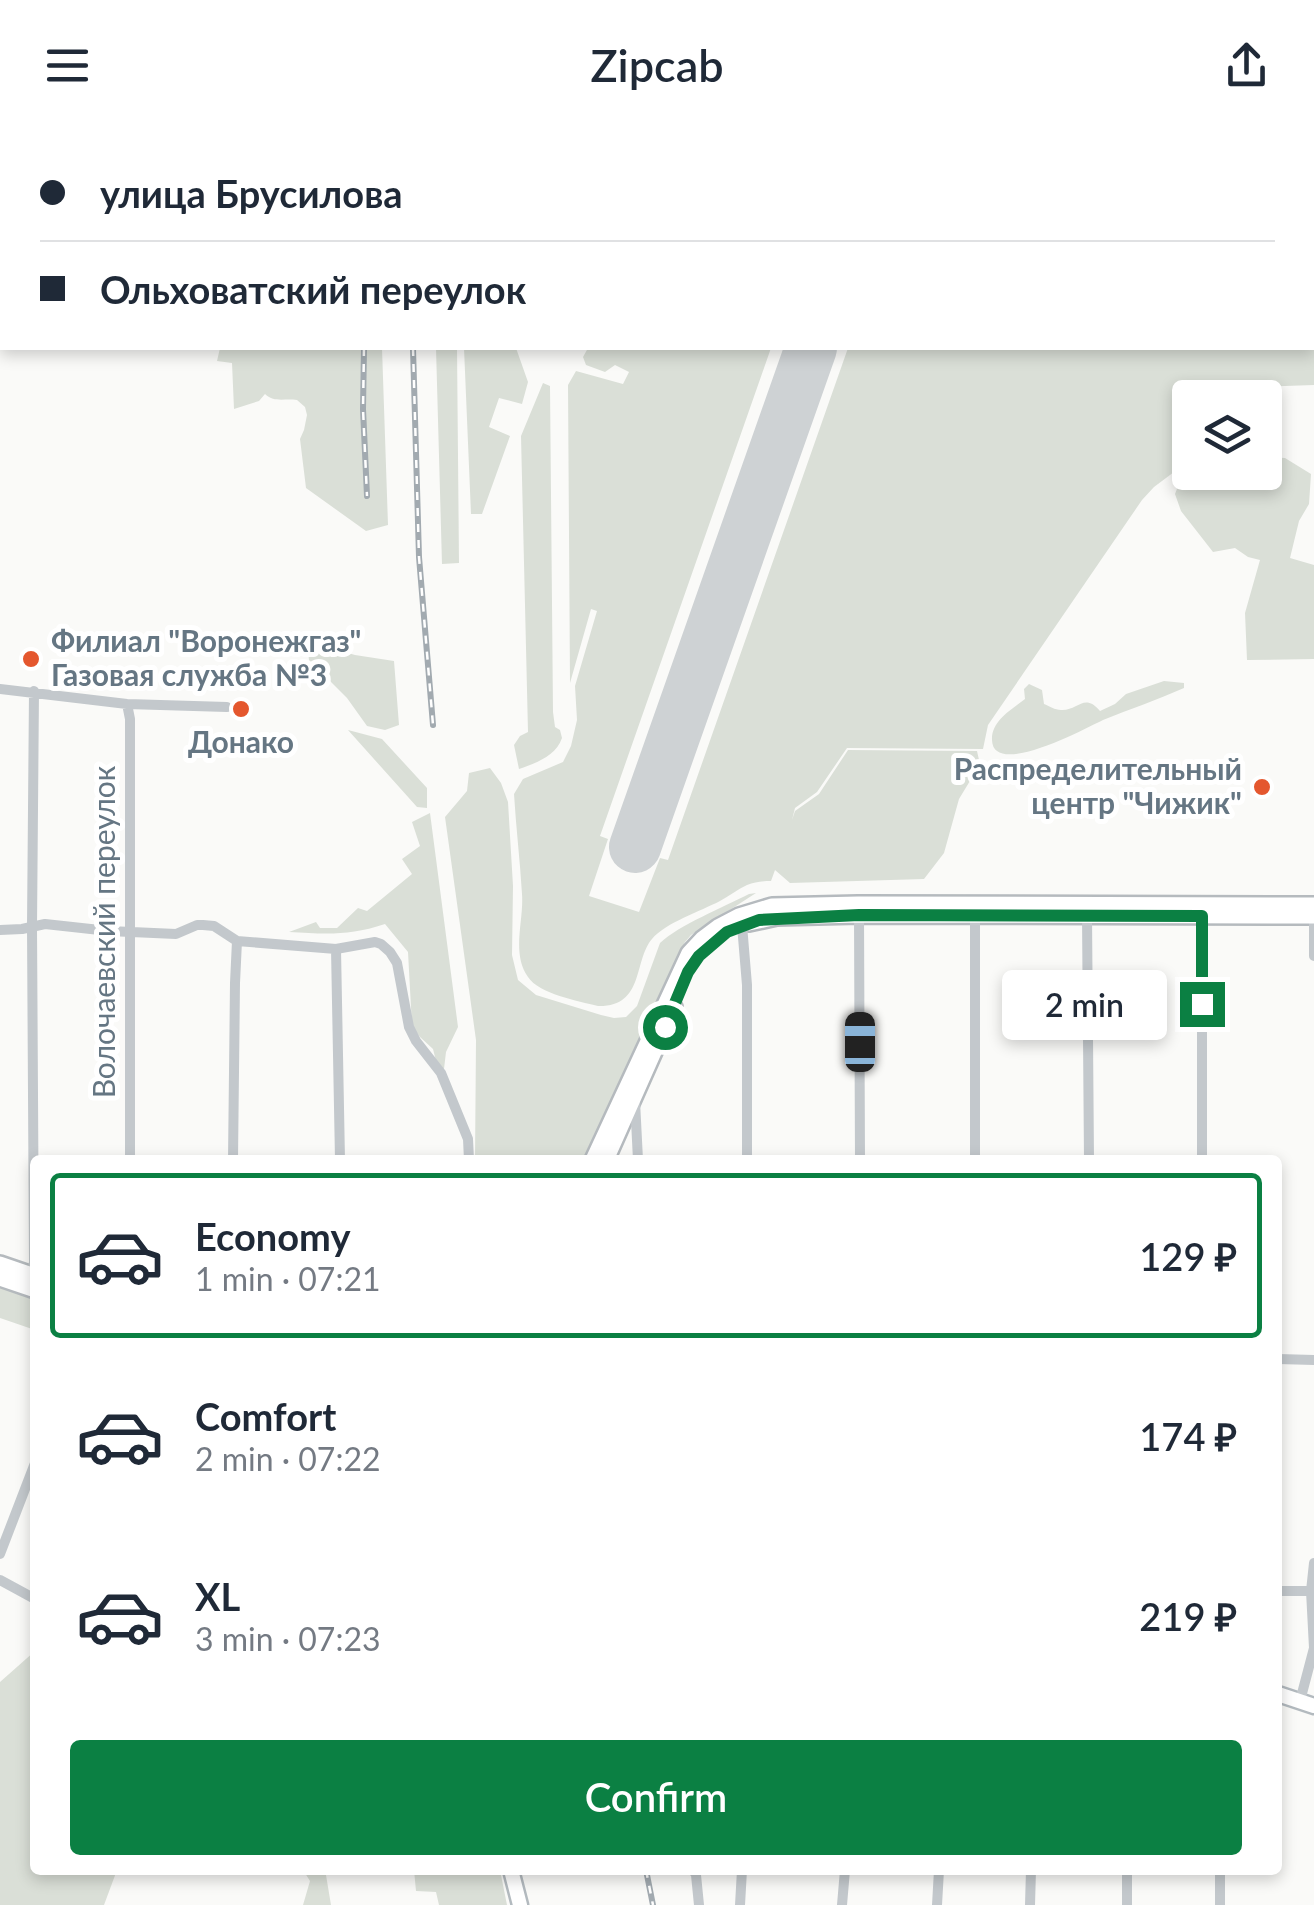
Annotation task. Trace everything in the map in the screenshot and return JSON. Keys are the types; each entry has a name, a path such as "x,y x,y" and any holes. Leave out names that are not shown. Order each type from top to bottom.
{"main road":[{"path":"596,1155 689,953 702,938 740,916 772,906 858,904 1257,910 1314,916"},
{"path":"608,1155 688,972 705,949 742,924 776,917 859,915 1202,916 1314,904"},
{"path":"0,1264 30,1278"},
{"path":"0,1278 30,1280"},
{"path":"1282,1695 1307,1704"},
{"path":"1282,1704 1314,1715"},
{"path":"512,1875 520,1905"}],"street":[{"path":"0,688 127,704 227,707"},
{"path":"33,1155 34,692"},
{"name":"Волочаевский переулок","path":"127,704 130,1155"},
{"path":"859,915 860,1155"},
{"path":"1087,915 1089,1155"},
{"path":"975,916 975,1155"},
{"path":"1202,916 1202,1155"},
{"path":"1314,916 1314,956"},
{"path":"0,930 46,924 176,934 204,925 214,926 238,941 336,949 382,944 396,963 409,1026 441,1074 468,1139 469,1155"},
{"path":"742,924 747,985 748,1155"},
{"path":"233,1155 234,984 238,941"},
{"path":"336,949 340,1155"},
{"path":"635,1100 638,1155"},
{"path":"1282,1359 1314,1360"},
{"path":"0,1554 30,1475"},
{"path":"1307,1704 1314,1648 1314,1563"},
{"path":"0,1580 30,1596"},
{"path":"1282,1591 1313,1591"},
{"path":"694,1875 698,1905"},
{"path":"740,1905 742,1875"},
{"path":"842,1905 845,1875"},
{"path":"937,1905 939,1875"},
{"path":"1030,1905 1031,1875"},
{"path":"1127,1875 1127,1905"},
{"path":"1220,1875 1220,1905"}],"shaded area":[{"path":"220,350 382,350 388,525 366,531 306,488 300,439 307,415 305,407 297,400 265,394 259,401 234,409 232,363 217,361"},
{"path":"436,350 457,350 459,563 442,564"},
{"path":"464,350 517,350 528,382 522,404 499,398 489,427 510,436 482,514 471,514"},
{"path":"587,350 770,350 600,836 608,839 589,896 639,912 660,858 668,860 847,350 1314,350 1314,385 1282,386 1282,380 1172,380 1172,474 1142,500 988,725 983,749 847,748 817,792 795,808 792,820 795,811 819,794 848,750 977,751 976,771 959,799 944,853 924,879 790,883 775,870 771,881 747,885 658,933 646,948 631,991 613,1004 598,1006 550,992 533,983 523,968 514,794 523,779 563,762 571,746 577,720 575,686 597,611 591,609 570,683 568,385 576,371 623,384 629,372 615,365 605,372 586,365 583,357"},
{"path":"543,383 550,386 553,712 555,727 562,738 550,754 519,769 514,745 528,732 521,436"},
{"path":"1282,458 1311,474 1309,504 1299,521 1290,558 1314,565 1314,659 1247,660 1245,613 1260,560 1235,548 1213,552 1181,511 1177,490 1282,490"},
{"path":"307,641 394,661 399,725 385,730 367,726 347,698 309,660"},
{"path":"1164,681 1184,683 1184,688 1042,747 1024,753 996,751 993,733 999,721 1025,699 1024,689 1029,684 1042,690 1044,704 1054,709 1067,710 1090,703 1100,711 1126,694"},
{"path":"348,730 382,739 427,788 427,808 417,807"},
{"path":"490,768 508,802 512,955 518,980 536,995 601,1015 626,1017 637,1006 660,943 690,923 756,893 685,942 589,1155 475,1155 476,1040 445,817 467,791 469,773"},
{"path":"430,813 458,1027 446,1052 444,1069 437,1065 433,1049 412,1026 408,952 385,924 326,934 289,932 316,922 320,928 337,928 358,908 367,911 412,874 402,859 420,846 412,822"},
{"path":"0,1287 30,1297 30,1328 0,1318"},
{"path":"30,1655 30,1875 115,1875 104,1905 0,1905 0,1682"},
{"path":"306,1875 326,1875 331,1905 303,1905 310,1881"},
{"path":"414,1875 501,1875 507,1905 439,1905 436,1892 416,1891"}],"runway":[{"path":"635,847 810,350"}],"railway":[{"path":"364,350 367,496"},
{"path":"413,350 419,557 433,725"},
{"path":"647,1875 653,1905"}],"place":[{"name":"Филиал \"Воронежгаз\" Газовая служба №3","path":"31,659"},
{"name":"Донако","path":"241,709"},
{"name":"Распределительный центр \"Чижик\"","path":"1262,787"}],"route":[{"path":"665,1027 688,972 705,949 742,924 776,917 1202,916 1202,1004"}]}
